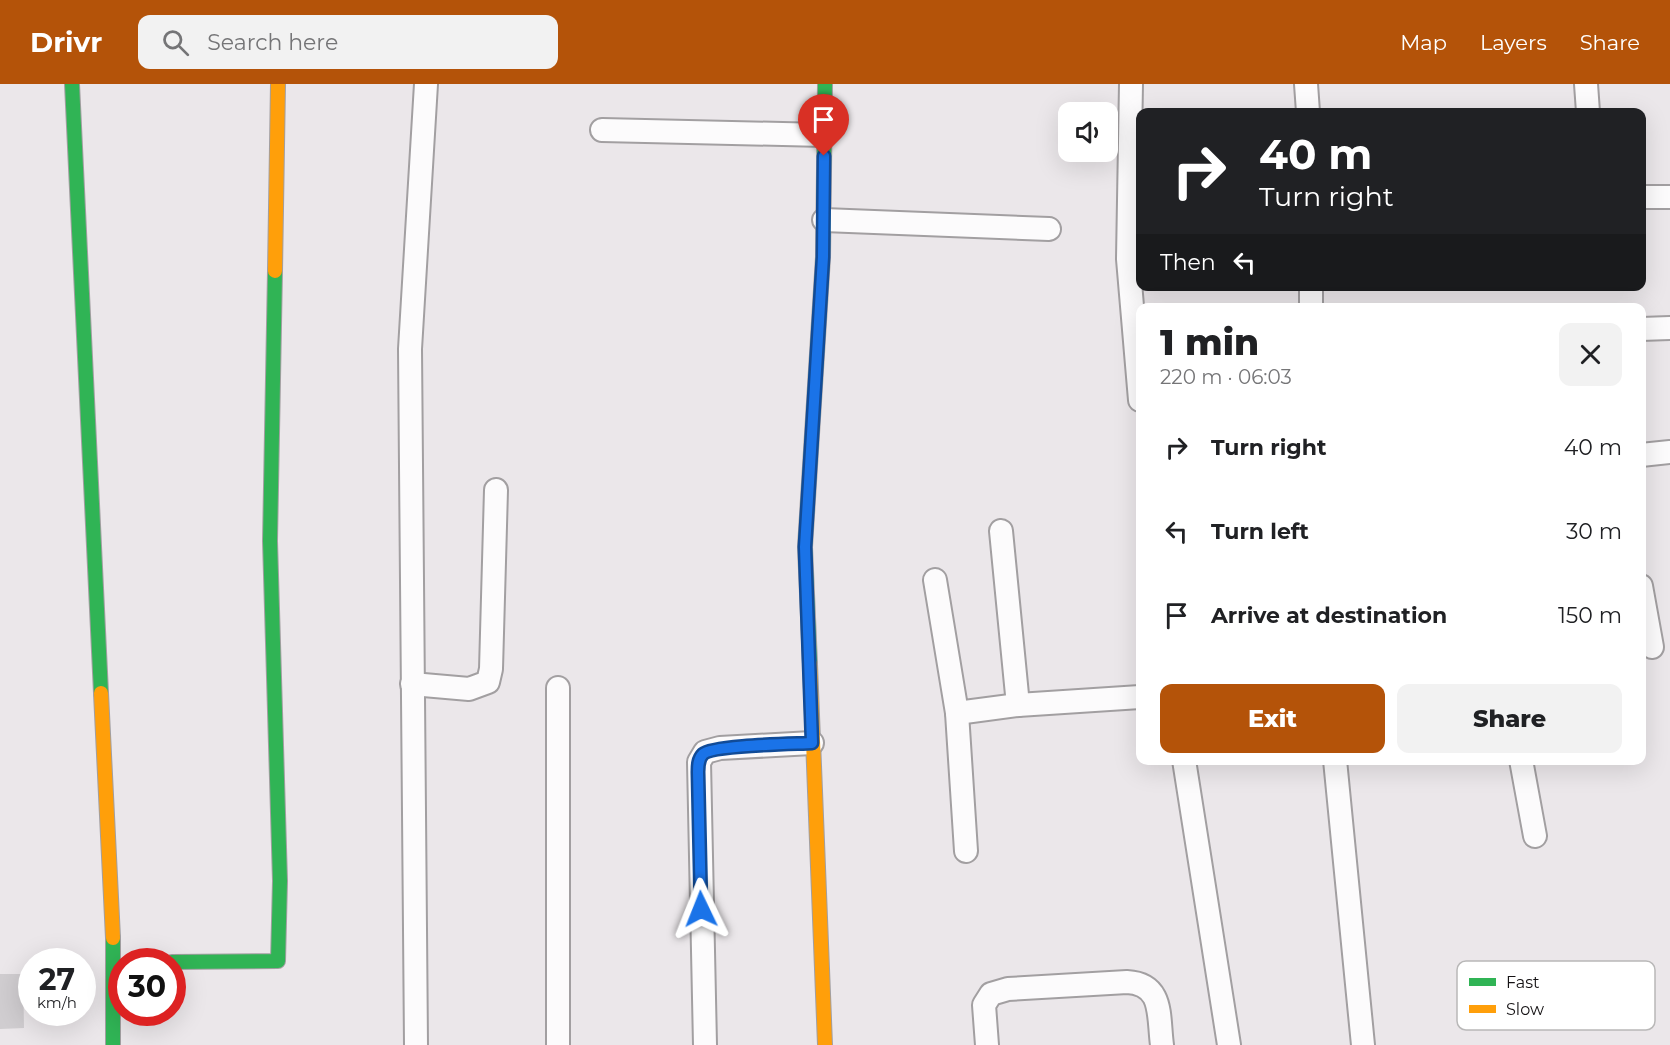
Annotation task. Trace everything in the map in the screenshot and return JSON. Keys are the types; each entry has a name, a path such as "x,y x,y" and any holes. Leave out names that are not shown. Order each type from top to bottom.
{"street":[{"path":"72,84 117,948"},
{"path":"186,962 278,961 280,881 270,541 278,84"},
{"path":"416,1045 410,348 426,84"},
{"path":"825,84 824,220 805,547 825,1045"},
{"path":"1131,84 1128,259 1136,353"},
{"path":"1306,84 1308,108"},
{"path":"1586,84 1588,108"},
{"path":"602,130 824,135"},
{"path":"1646,197 1670,197"},
{"path":"824,220 1049,229"},
{"path":"1646,329 1670,328"},
{"path":"1646,454 1670,452"},
{"path":"412,684 469,689 488,682 491,669 496,490"},
{"path":"1001,531 1018,705"},
{"path":"935,580 957,713 966,851"},
{"path":"1646,614 1652,647"},
{"path":"558,688 558,1045"},
{"path":"957,713 1018,705 1136,697"},
{"path":"705,1045 699,762 705,752 720,748 812,743"},
{"path":"1185,765 1229,1045"},
{"path":"1335,765 1363,1045"},
{"path":"1522,765 1535,836"},
{"path":"987,1045 984,1005 991,994 1008,989 1127,982 1142,983 1155,997 1162,1045"},
{"path":"112,1045 113,1026"}],"building":[{"path":"0,974 18,974 18,1026 24,1026 24,1028 0,1029"}],"traffic: fast":[{"path":"72,84 101,693"},
{"path":"810,664 805,547 823,257 825,84"},
{"path":"186,962 278,961 280,881 270,541 275,271"},
{"path":"113,938 113,1045"}],"traffic: slow":[{"path":"275,271 278,84"},
{"path":"810,664 825,1045"},
{"path":"101,693 113,938"}],"route":[{"path":"701,909 698,772 701,756 705,752 720,748 812,743 805,547 823,257 824,156"}]}
